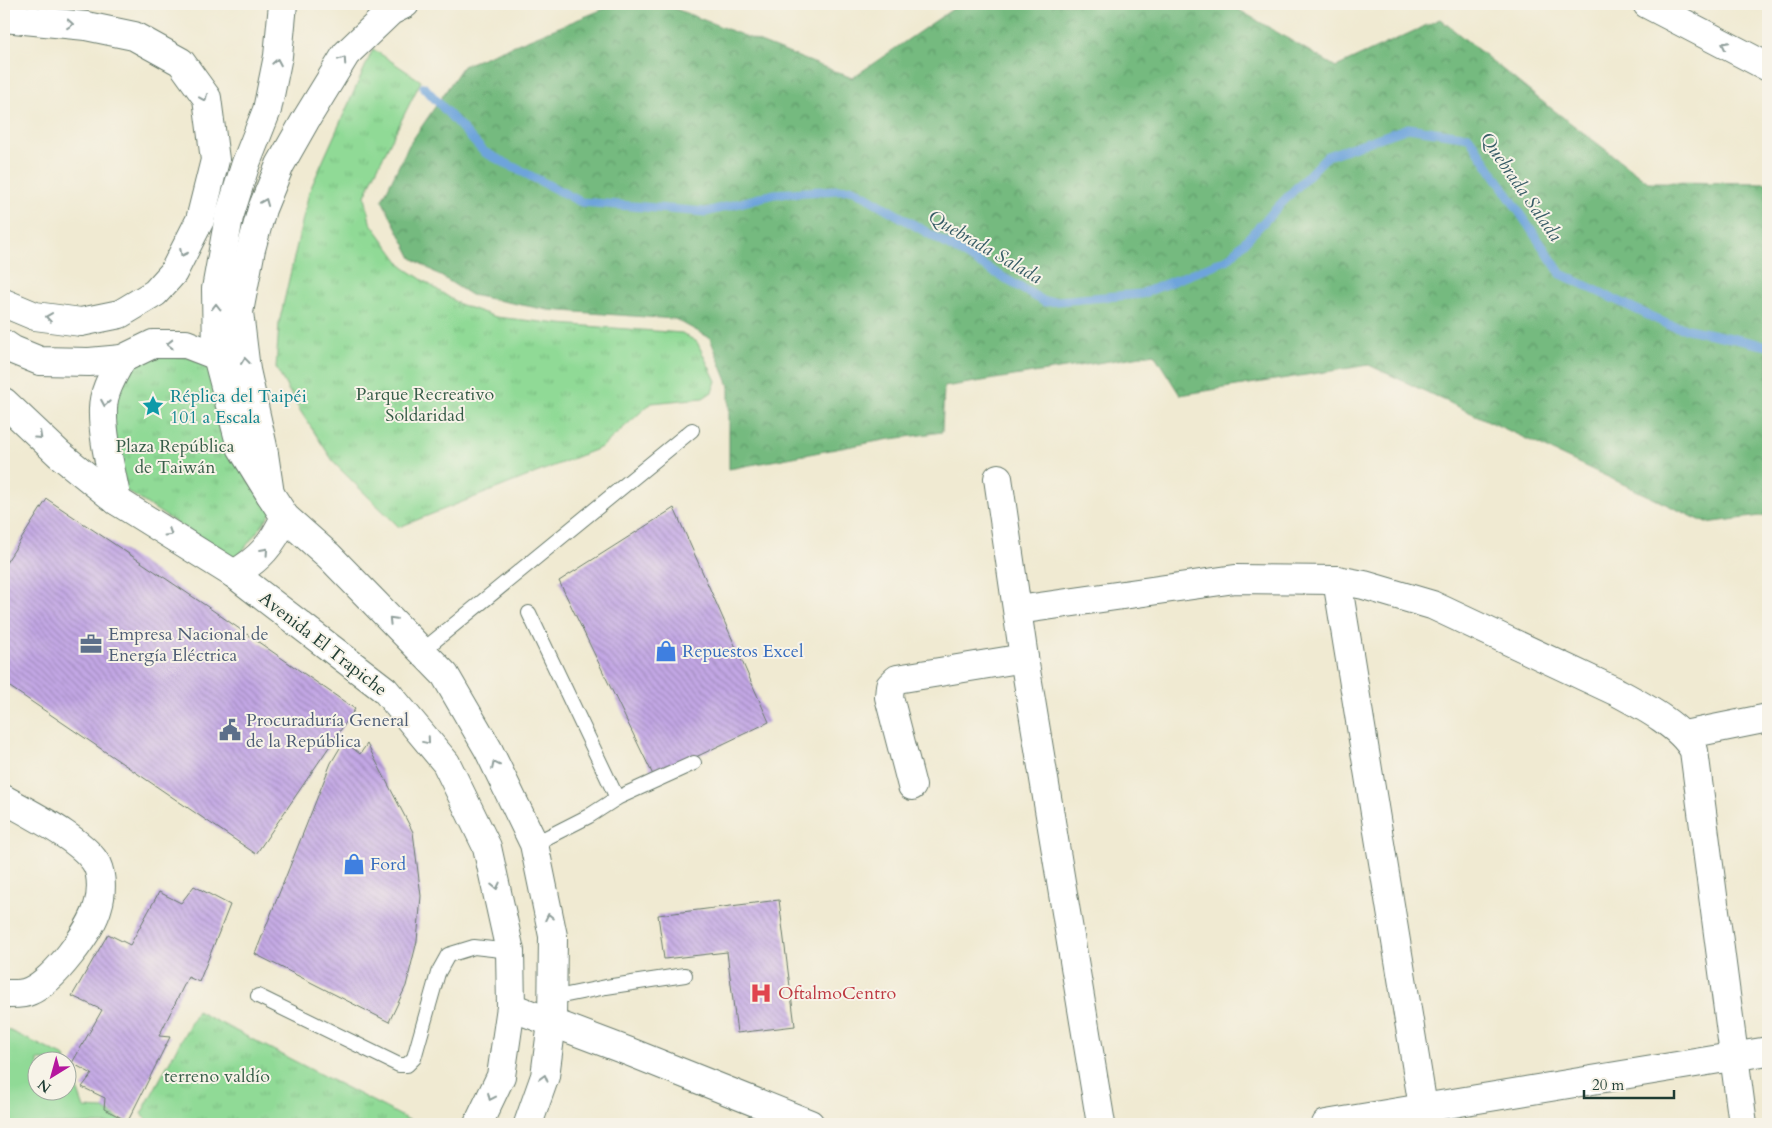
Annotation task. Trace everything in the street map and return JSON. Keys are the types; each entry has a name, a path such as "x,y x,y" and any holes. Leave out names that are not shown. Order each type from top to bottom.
{"main road":[{"path":"4,17 67,4"},
{"path":"283,4 278,56 267,110 246,163 229,217 216,289 217,356 242,446 270,494 285,517 329,556 446,675 488,749 534,844 553,936 552,1010 545,1076 528,1124"},
{"path":"270,494 263,447 246,370 238,312 251,249 262,209 280,165 346,54 391,11 406,4"},
{"path":"1654,6 1768,67"},
{"path":"4,17 86,26 134,36 181,62 206,98 215,160 200,220 174,273 155,293 120,314 81,322 35,316 4,303"},
{"path":"4,344 40,361 88,362 122,359 153,344 186,344 217,356"},
{"path":"118,501 105,433 103,408 108,386 122,359"},
{"name":"Avenida El Trapiche","path":"4,402 59,454 118,501 234,574 384,690 446,763 487,848 510,951 511,1007 501,1076 478,1124"},
{"path":"998,478 1024,658 1101,1124"},
{"path":"234,574 251,564 266,551 277,535 285,517"},
{"path":"1018,610 1235,579 1337,580 1364,585 1432,606 1615,691 1639,704 1684,735 1694,750 1743,1124"},
{"path":"1337,580 1430,1112"},
{"path":"912,786 889,697 890,686 897,679 1024,658"},
{"path":"1684,735 1768,718"},
{"path":"4,799 76,843 94,860 101,880 98,907 84,934 65,961 48,979 30,992 4,994"},
{"path":"511,1007 552,1010 630,1052 810,1124"},
{"path":"1326,1124 1430,1112 1768,1051"}],"lane":[{"path":"422,651 692,430"},
{"path":"529,613 617,798"},
{"path":"534,844 589,816 617,798 694,763"},
{"path":"258,996 399,1065 407,1065 414,1058 438,973 448,955 474,947 510,951"},
{"path":"552,1010 606,987 685,975"}],"green space":[{"path":"616,4 663,4 852,78 960,4 1229,4 1336,67 1440,19 1539,99 1648,182 1768,183 1768,515 1706,523 1369,365 1180,395 1154,354 944,387 942,432 884,440 729,469 729,386 710,338 675,319 548,310 471,295 412,258 382,200 409,145 463,66"},
{"name":"Parque Recreativo Soldaridad","path":"373,49 421,81 365,196 370,222 403,267 459,304 496,317 559,324 682,333 697,342 716,381 712,392 703,398 651,403 602,447 399,527 335,464 301,412 276,368 279,323 309,192"},
{"name":"Plaza República de Taiwán","path":"147,356 188,357 211,367 272,512 235,561 124,489 111,416 120,376"},
{"name":"terreno valdío","path":"197,1011 417,1124 150,1124 141,1114"},
{"path":"4,1028 50,1050 28,1050 28,1100 78,1100 78,1091 84,1108 104,1109 126,1124 4,1124"}],"building":[{"path":"47,499 355,709 256,854 4,683 4,566"},
{"name":"Repuestos Excel","path":"674,508 769,722 654,777 559,581"},
{"name":"Ford","path":"344,741 360,754 367,744 413,832 421,896 417,941 406,986 389,1022 255,954 331,763"},
{"path":"194,886 230,905 199,982 188,977 159,1036 170,1037 128,1121 104,1109 105,1098 82,1087 92,1074 78,1066 78,1052 102,1010 72,996 108,934 130,945 159,892 181,903"},
{"name":"OftalmoCentro","path":"779,900 795,1026 737,1033 727,952 664,959 658,915"}],"waterway":[{"name":"Quebrada Salada","path":"424,87 484,152 581,202 706,212 774,194 853,189 1045,302 1141,294 1228,259 1327,156 1408,128 1469,137 1561,274 1669,325 1768,346"}],"place":[{"name":"Réplica del Taipéi 101 a Escala","path":"153,406"},
{"name":"Empresa Nacional de Energía Eléctrica","path":"91,644"},
{"name":"Repuestos Excel","path":"666,651"},
{"name":"Procuraduría General de la República","path":"230,730"},
{"name":"Ford","path":"354,864"},
{"name":"OftalmoCentro","path":"761,993"}]}
